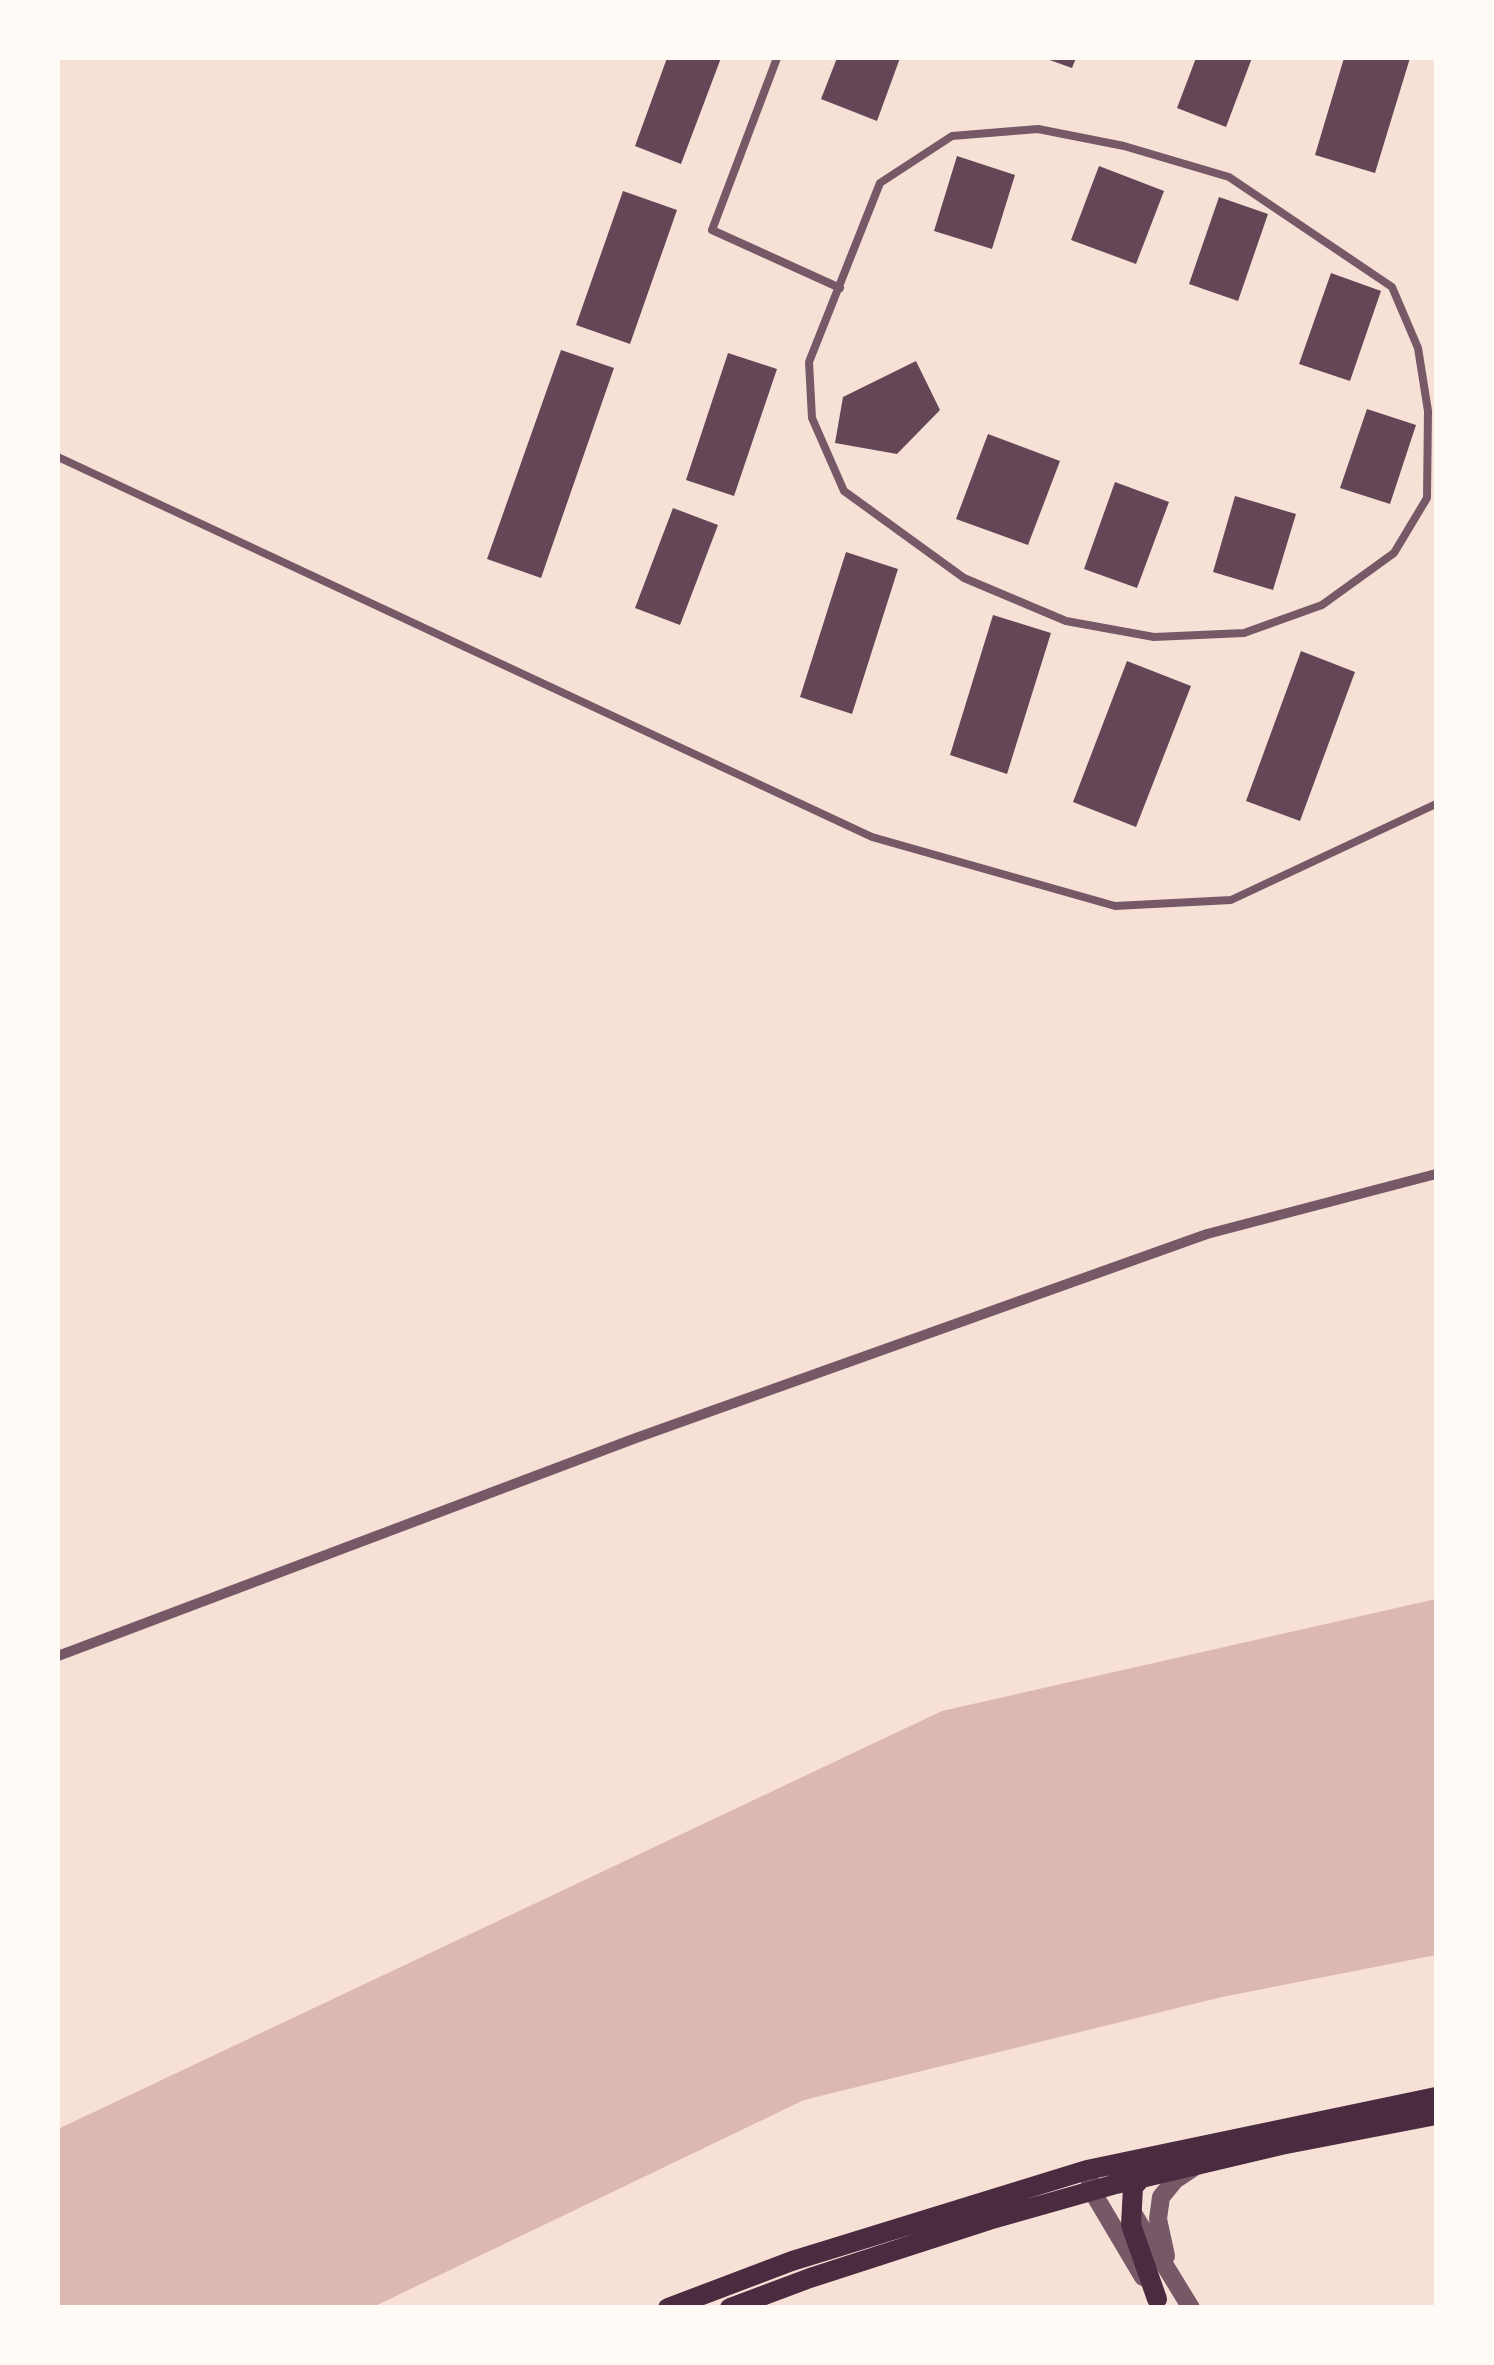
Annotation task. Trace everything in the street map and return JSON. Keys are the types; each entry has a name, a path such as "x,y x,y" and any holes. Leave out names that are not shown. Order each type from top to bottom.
{"main road":[{"path":"730,2308 810,2278 1092,2191 1112,2174 1436,2097"},
{"path":"1159,2303 1136,2245 1129,2208 1133,2187 1139,2179 1202,2154 1436,2115"},
{"path":"668,2308 792,2261 1087,2170 1139,2179"}],"street":[{"path":"58,1656 636,1438 1207,1234 1436,1174"},
{"path":"1171,2276 1158,2219 1162,2197 1202,2154"},
{"path":"1087,2170 1092,2191 1159,2303"},
{"path":"1112,2174 1190,2308"}],"lane":[{"path":"777,58 712,230 840,288"},
{"path":"1038,129 1124,146 1229,177 1392,286 1418,348 1426,395 1432,500 1394,553 1322,605 1244,633 1154,636 1066,621 964,578 844,490 812,418 810,362 840,288 880,183 952,136 1038,129"},
{"path":"58,457 872,837 1115,906 1232,900 1436,804"}],"shaded area":[{"path":"1436,1599 1436,1955 1222,1997 804,2100 373,2307 58,2307 58,2129 942,1711"}],"building":[{"path":"667,58 721,58 681,164 635,146"},
{"path":"837,58 900,58 877,121 821,99"},
{"path":"1044,58 1076,58 1072,68"},
{"path":"1196,58 1252,58 1226,127 1177,108"},
{"path":"1344,58 1410,58 1375,173 1315,155"},
{"path":"957,156 1015,175 992,249 934,231"},
{"path":"1099,166 1164,191 1136,264 1071,240"},
{"path":"623,191 677,210 630,344 576,325"},
{"path":"1219,197 1268,214 1238,301 1189,284"},
{"path":"1331,273 1381,291 1350,381 1299,364"},
{"path":"561,350 614,368 541,578 487,559"},
{"path":"728,353 777,369 734,496 686,480"},
{"path":"916,361 940,410 897,454 835,443 843,397"},
{"path":"1367,409 1416,425 1390,504 1340,488"},
{"path":"988,434 1060,461 1028,545 956,519"},
{"path":"1115,482 1169,502 1137,588 1084,569"},
{"path":"1235,496 1296,514 1273,590 1213,572"},
{"path":"673,508 718,525 680,625 635,608"},
{"path":"846,552 898,569 852,714 800,697"},
{"path":"993,615 1051,633 1007,774 950,755"},
{"path":"1301,651 1355,672 1300,821 1246,801"},
{"path":"1127,661 1191,686 1136,827 1073,802"}]}
